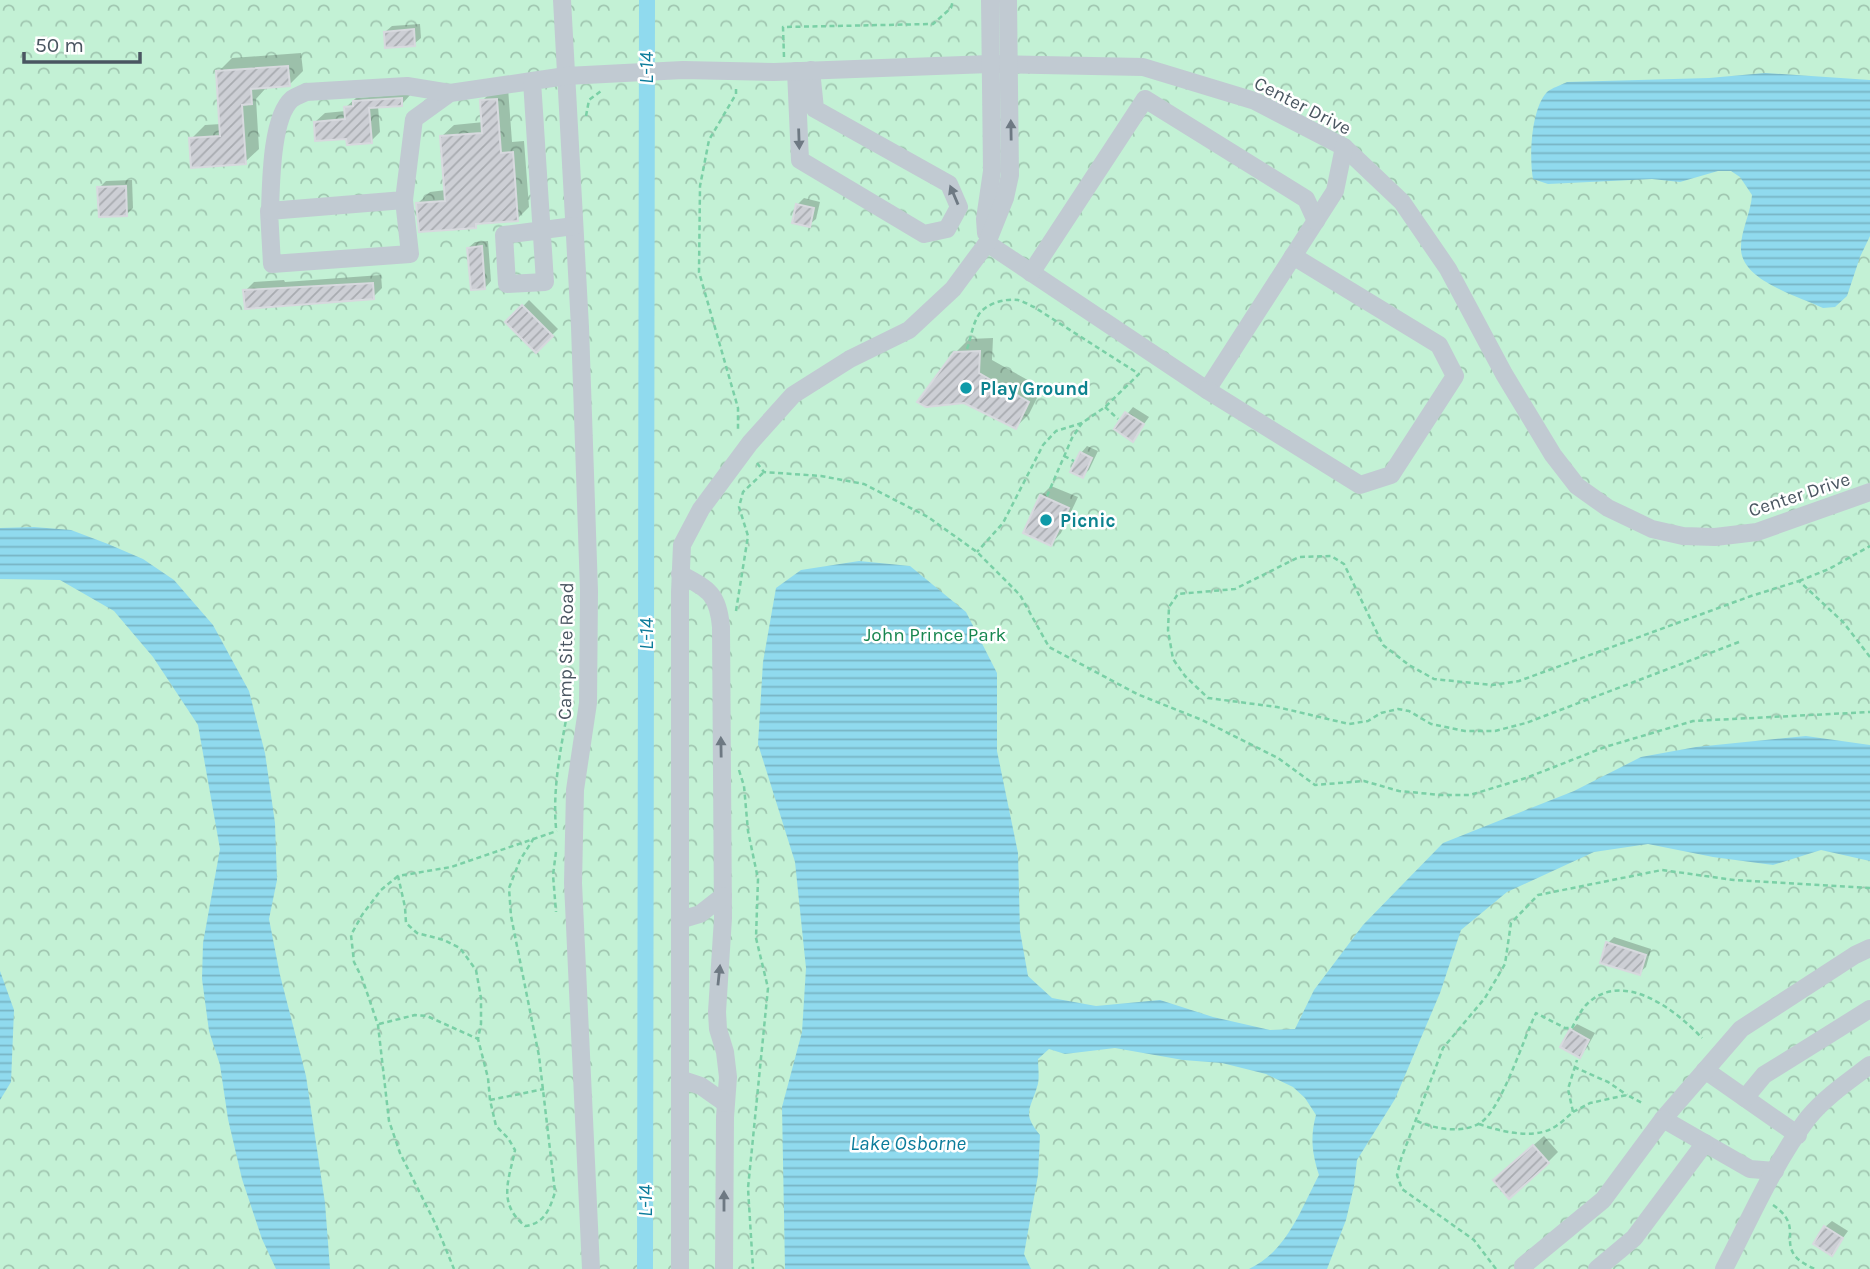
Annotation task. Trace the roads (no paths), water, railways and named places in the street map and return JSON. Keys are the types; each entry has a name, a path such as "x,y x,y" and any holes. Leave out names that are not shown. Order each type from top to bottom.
{"street":[{"name":"Camp Site Road","path":"562,0 582,400 589,641 589,703 575,790 573,883 591,1269"},
{"path":"986,243 985,219 992,171 990,0"},
{"path":"680,1269 682,545 701,509 746,449 793,395 850,359 909,330 953,289 986,243 1005,198 1010,175 1009,0"},
{"name":"Center Drive","path":"450,93 566,76 684,70 797,71 990,64 1143,67 1255,101 1344,147 1402,202 1448,269 1504,374 1553,455 1577,486 1608,508 1652,529 1683,536 1715,537 1757,532 1870,492"},
{"path":"797,71 815,108 949,184 959,207 947,229 924,234 800,160 797,71"},
{"path":"532,81 541,230 574,226"},
{"path":"407,86 450,93 414,119 404,201 410,254 272,264 270,211 275,139 283,110 292,99 306,92 407,86"},
{"path":"1031,273 1145,99 1306,199 1316,221"},
{"path":"1207,390 1335,191 1344,147"},
{"path":"270,211 404,201"},
{"path":"986,243 1207,390 1360,485 1391,475 1455,376 1439,345 1293,256"},
{"path":"680,574 708,590 720,612 723,896 717,1012 718,1029 727,1064 724,1269"},
{"path":"680,920 699,914 723,896"},
{"path":"1525,1269 1523,1266 1603,1200 1663,1119 1741,1029 1870,948"},
{"path":"1745,1098 1764,1075 1870,1009"},
{"path":"1724,1269 1775,1171 1809,1117 1842,1085 1870,1065"},
{"path":"1705,1070 1798,1135"},
{"path":"680,1079 701,1086 725,1103"},
{"path":"1663,1119 1750,1169 1775,1171"},
{"path":"1597,1269 1634,1238 1705,1143"}],"water":[{"path":"1765,73 1870,80 1870,236 1847,296 1835,307 1823,308 1773,286 1761,279 1744,261 1741,250 1742,236 1752,195 1740,177 1731,171 1718,171 1680,182 1652,179 1548,184 1533,179 1531,146 1534,121 1547,92 1567,82 1709,78"},
{"path":"0,528 71,530 108,544 143,559 174,580 213,625 249,691 265,753 275,823 277,880 269,919 280,975 306,1076 325,1203 330,1269 276,1269 262,1239 242,1179 228,1119 220,1065 209,1031 202,979 203,943 220,849 198,725 153,657 114,611 60,580 0,579"},
{"name":"Lake Osborne","path":"859,561 910,566 966,612 997,673 997,751 1018,853 1020,931 1028,976 1052,998 1096,1006 1160,1000 1213,1017 1270,1030 1295,1029 1314,990 1363,925 1443,843 1574,791 1641,757 1696,747 1806,736 1870,745 1870,861 1821,850 1773,865 1648,844 1594,852 1507,892 1461,930 1440,993 1395,1099 1357,1160 1346,1220 1327,1269 1249,1269 1273,1252 1283,1241 1319,1175 1313,1145 1316,1115 1305,1098 1293,1087 1266,1074 1222,1063 1183,1060 1115,1048 1065,1054 1049,1049 1038,1059 1038,1084 1029,1116 1040,1135 1038,1175 1024,1254 1031,1269 785,1269 782,1107 802,1032 806,968 795,862 758,744 763,662 776,588 801,570"},
{"path":"0,971 14,1010 11,1082 0,1100"}],"waterway":[{"name":"L-14","path":"645,1269 647,0"}],"place":[{"name":"Play Ground","path":"966,388"},
{"name":"Picnic","path":"1046,520"}],"park label":[{"name":"John Prince Park","path":"935,634"}]}
